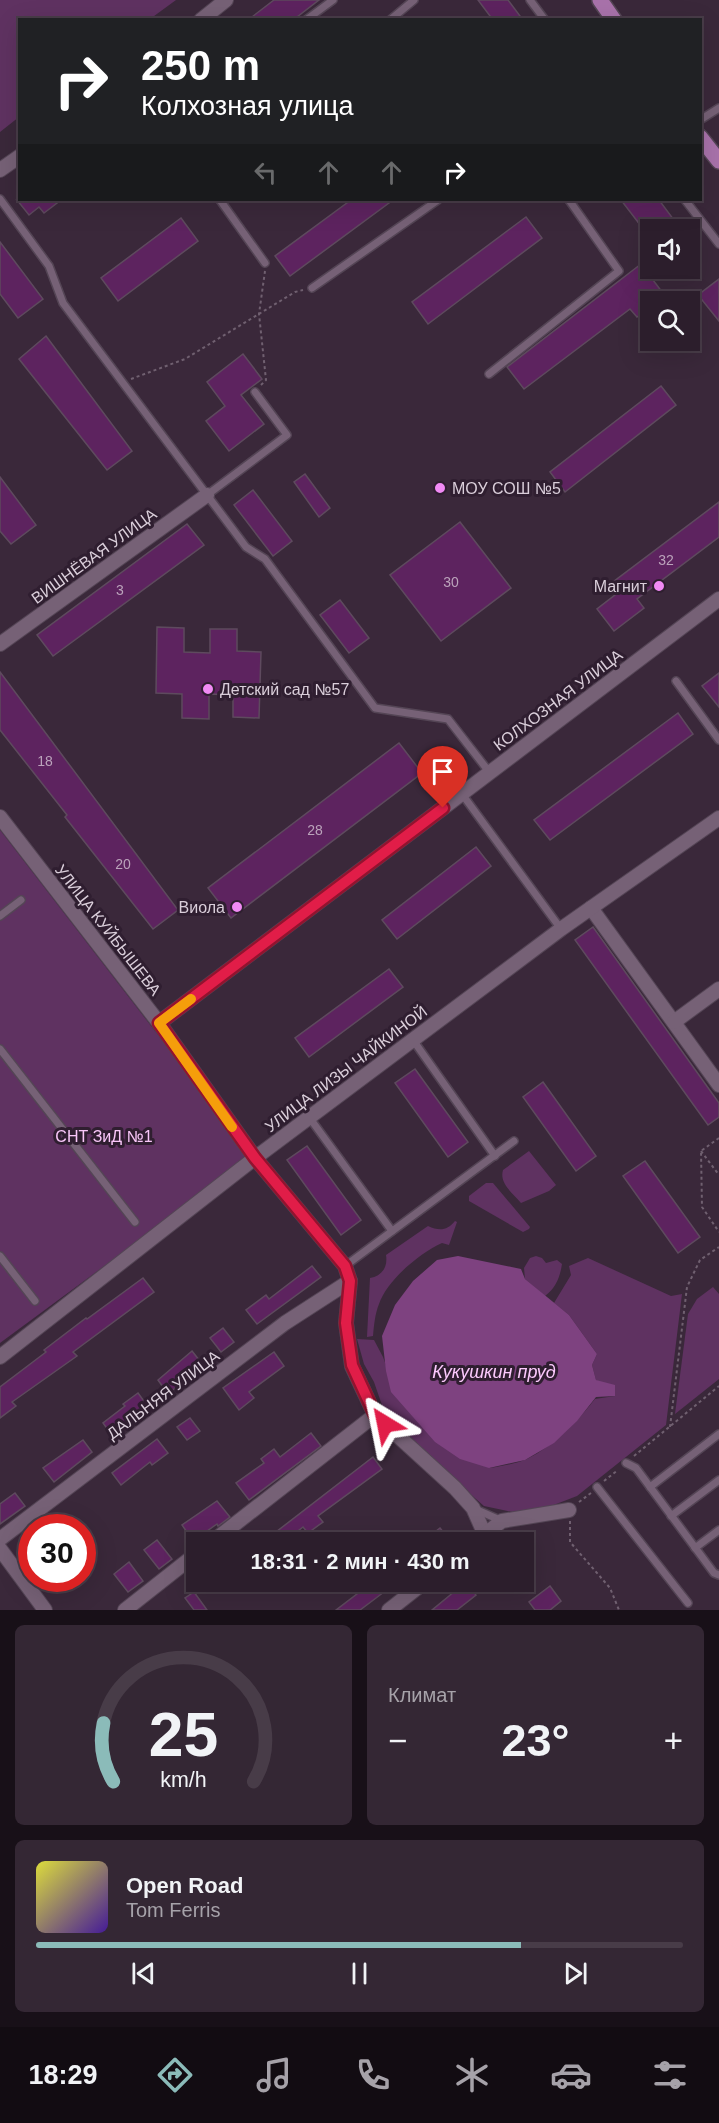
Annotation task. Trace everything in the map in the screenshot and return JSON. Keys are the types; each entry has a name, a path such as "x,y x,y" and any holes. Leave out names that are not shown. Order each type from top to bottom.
{"main road":[{"path":"600,0 613,18"},
{"path":"702,140 719,161"}],"street":[{"path":"204,18 226,0"},
{"path":"0,170 18,157"},
{"name":"ВИШНЁВАЯ УЛИЦА","path":"0,644 207,495"},
{"name":"КОЛХОЗНАЯ УЛИЦА","path":"159,1023 719,599"},
{"name":"УЛИЦА КУЙБЫШЕВА","path":"0,817 159,1023 255,1158 345,1266 350,1281 346,1323 352,1365 375,1415 455,1488 473,1508 479,1532"},
{"name":"УЛИЦА ЛИЗЫ ЧАЙКИНОЙ","path":"0,1357 309,1117 591,908 719,818"},
{"path":"591,908 719,1084"},
{"path":"674,1022 719,989"},
{"name":"ДАЛЬНЯЯ УЛИЦА","path":"0,1539 285,1323 350,1281"},
{"path":"225,1532 375,1415"},
{"path":"488,1532 502,1521 569,1510"},
{"path":"0,1549 45,1610"},
{"path":"125,1610 186,1562"},
{"path":"389,1610 412,1592"}],"lane":[{"path":"309,18 333,0"},
{"path":"392,18 414,0"},
{"path":"530,0 544,18"},
{"path":"702,119 719,108"},
{"path":"0,199 49,266 63,303 246,547 265,560 375,708 448,719 490,773"},
{"path":"221,201 265,263"},
{"path":"312,288 437,201"},
{"path":"489,374 619,271 570,201"},
{"path":"686,201 719,244"},
{"path":"207,495 287,435 255,392"},
{"path":"676,681 719,740"},
{"path":"462,794 561,930"},
{"path":"0,916 21,900"},
{"path":"412,1040 495,1156"},
{"path":"0,1049 135,1222"},
{"path":"309,1117 392,1231"},
{"path":"345,1266 514,1141"},
{"path":"0,1256 35,1301"},
{"path":"650,1487 719,1434"},
{"path":"626,1463 636,1468 714,1573 719,1575"},
{"path":"671,1516 719,1480"},
{"path":"597,1487 688,1603"},
{"path":"473,1508 502,1521"},
{"path":"695,1548 719,1530"}],"path":[{"path":"255,392 266,380 259,314 266,277 265,263"},
{"path":"122,382 185,359 295,292 312,288"},
{"path":"701,1151 719,1138"},
{"path":"701,1151 719,1175"},
{"path":"701,1151 702,1207 719,1232"},
{"path":"670,1427 687,1287 700,1260 719,1247"},
{"path":"619,1610 610,1588 570,1542 569,1510 719,1386"}],"green space":[{"path":"0,0 176,0 151,18 18,18 18,118 0,132"},
{"name":"СНТ ЗиД №1","path":"0,830 252,1157 0,1343"},
{"path":"529,1151 556,1185 549,1191 521,1203 505,1184 502,1175 503,1170"},
{"path":"486,1183 493,1183 530,1227 529,1229 523,1232 469,1201 469,1196"},
{"path":"457,1222 449,1245 442,1243 424,1253 405,1268 389,1286 378,1308 373,1336 367,1337 370,1278 383,1270 386,1255 428,1226 443,1229"},
{"path":"536,1256 542,1258 546,1263 557,1260 562,1264 557,1282 545,1296 525,1279 524,1268 530,1258"},
{"path":"588,1258 671,1296 682,1294 666,1425 577,1496 551,1506 513,1512 484,1506 436,1464 384,1411 374,1382 364,1364 357,1339 374,1340 387,1368 490,1468 523,1461 556,1440 573,1425 595,1399 615,1396 596,1380 592,1365 597,1354 569,1315 554,1303 571,1275 569,1266"},
{"path":"713,1287 719,1294 719,1379 675,1414 688,1314 697,1299"}],"water":[{"name":"Кукушкин пруд","path":"458,1256 521,1269 525,1279 569,1315 597,1354 592,1365 596,1380 615,1385 615,1396 596,1397 577,1421 554,1443 525,1460 489,1468 460,1459 435,1442 391,1392 382,1336 395,1305 413,1281 437,1260"}],"building":[{"path":"274,0 319,0 296,18 251,18"},
{"path":"478,0 508,0 522,18 492,18"},
{"path":"17,200 60,201 44,213 39,207 29,215"},
{"path":"350,201 392,201 290,276 275,256"},
{"path":"622,201 660,201 673,219 640,219 640,225"},
{"path":"526,217 542,238 428,324 412,302"},
{"path":"181,218 198,241 118,301 101,278"},
{"path":"0,242 43,299 18,318 0,294"},
{"path":"640,265 640,279 652,279 661,291 640,291 640,315 637,317 630,309 524,389 507,367"},
{"path":"719,279 719,321 700,297 700,293"},
{"path":"46,336 132,451 107,470 19,359"},
{"path":"243,354 262,379 241,395 264,424 229,451 206,421 225,406 207,382"},
{"path":"661,386 676,405 565,492 550,472"},
{"path":"305,474 330,508 319,517 294,482"},
{"path":"0,477 36,525 11,544 0,531"},
{"path":"253,490 292,541 273,556 234,505"},
{"path":"719,502 719,537 637,599 644,608 614,631 597,609 620,591 613,582"},
{"path":"460,522 511,588 441,641 390,575"},
{"path":"187,524 204,545 53,656 37,635"},
{"path":"340,600 369,638 349,653 320,615"},
{"path":"157,627 184,628 184,652 210,653 210,629 237,629 237,651 261,652 259,718 233,717 233,695 209,694 209,719 182,718 182,694 156,693"},
{"path":"0,672 178,910 153,929 0,730"},
{"path":"719,673 719,707 702,686"},
{"path":"678,713 693,734 550,840 534,820"},
{"path":"399,743 422,773 231,918 208,888"},
{"path":"476,847 491,866 397,939 382,920"},
{"path":"593,927 719,1103 719,1117 708,1125 575,940"},
{"path":"389,969 403,987 309,1057 295,1038"},
{"path":"415,1069 468,1142 448,1157 395,1083"},
{"path":"543,1082 596,1156 576,1171 523,1097"},
{"path":"307,1146 361,1220 341,1235 287,1160"},
{"path":"645,1161 700,1237 678,1253 623,1176"},
{"path":"312,1266 321,1277 257,1324 246,1310 266,1295 269,1299"},
{"path":"143,1278 154,1292 73,1352 77,1356 12,1402 16,1406 0,1418 0,1387 46,1352 44,1350"},
{"path":"223,1328 234,1342 221,1352 210,1338"},
{"path":"192,1351 203,1365 168,1394 158,1380"},
{"path":"274,1352 284,1366 249,1392 254,1398 239,1410 223,1388"},
{"path":"138,1393 149,1408 113,1437 103,1423"},
{"path":"190,1418 200,1431 187,1440 177,1427"},
{"path":"311,1433 321,1446 249,1500 236,1483 264,1463 261,1459 274,1449 280,1457"},
{"path":"157,1439 168,1453 152,1465 150,1462 121,1485 112,1473"},
{"path":"83,1440 92,1452 54,1482 43,1468"},
{"path":"373,1457 382,1469 318,1516 323,1522 309,1532 303,1527 297,1532 276,1532"},
{"path":"15,1493 25,1506 0,1524 0,1504"},
{"path":"217,1501 230,1517 206,1532 187,1532 182,1525"},
{"path":"157,1540 172,1559 159,1569 144,1550"},
{"path":"129,1562 143,1581 128,1592 114,1574"},
{"path":"550,1586 561,1601 550,1610 535,1610 529,1602"},
{"path":"194,1592 207,1610 194,1610 185,1598"},
{"path":"360,1592 384,1592 360,1610 336,1610"},
{"path":"454,1592 474,1592 476,1595 457,1610 432,1610"}],"slow traffic":[{"path":"191,999 159,1023 232,1127"}],"place":[{"name":"МОУ СОШ №5","path":"440,488"},
{"name":"Магнит","path":"659,586"},
{"name":"Детский сад №57","path":"208,689"},
{"name":"Виола","path":"237,907"}],"route":[{"path":"385,1424 375,1415 352,1365 346,1323 350,1281 345,1266 255,1158 159,1023 443,808"}]}
